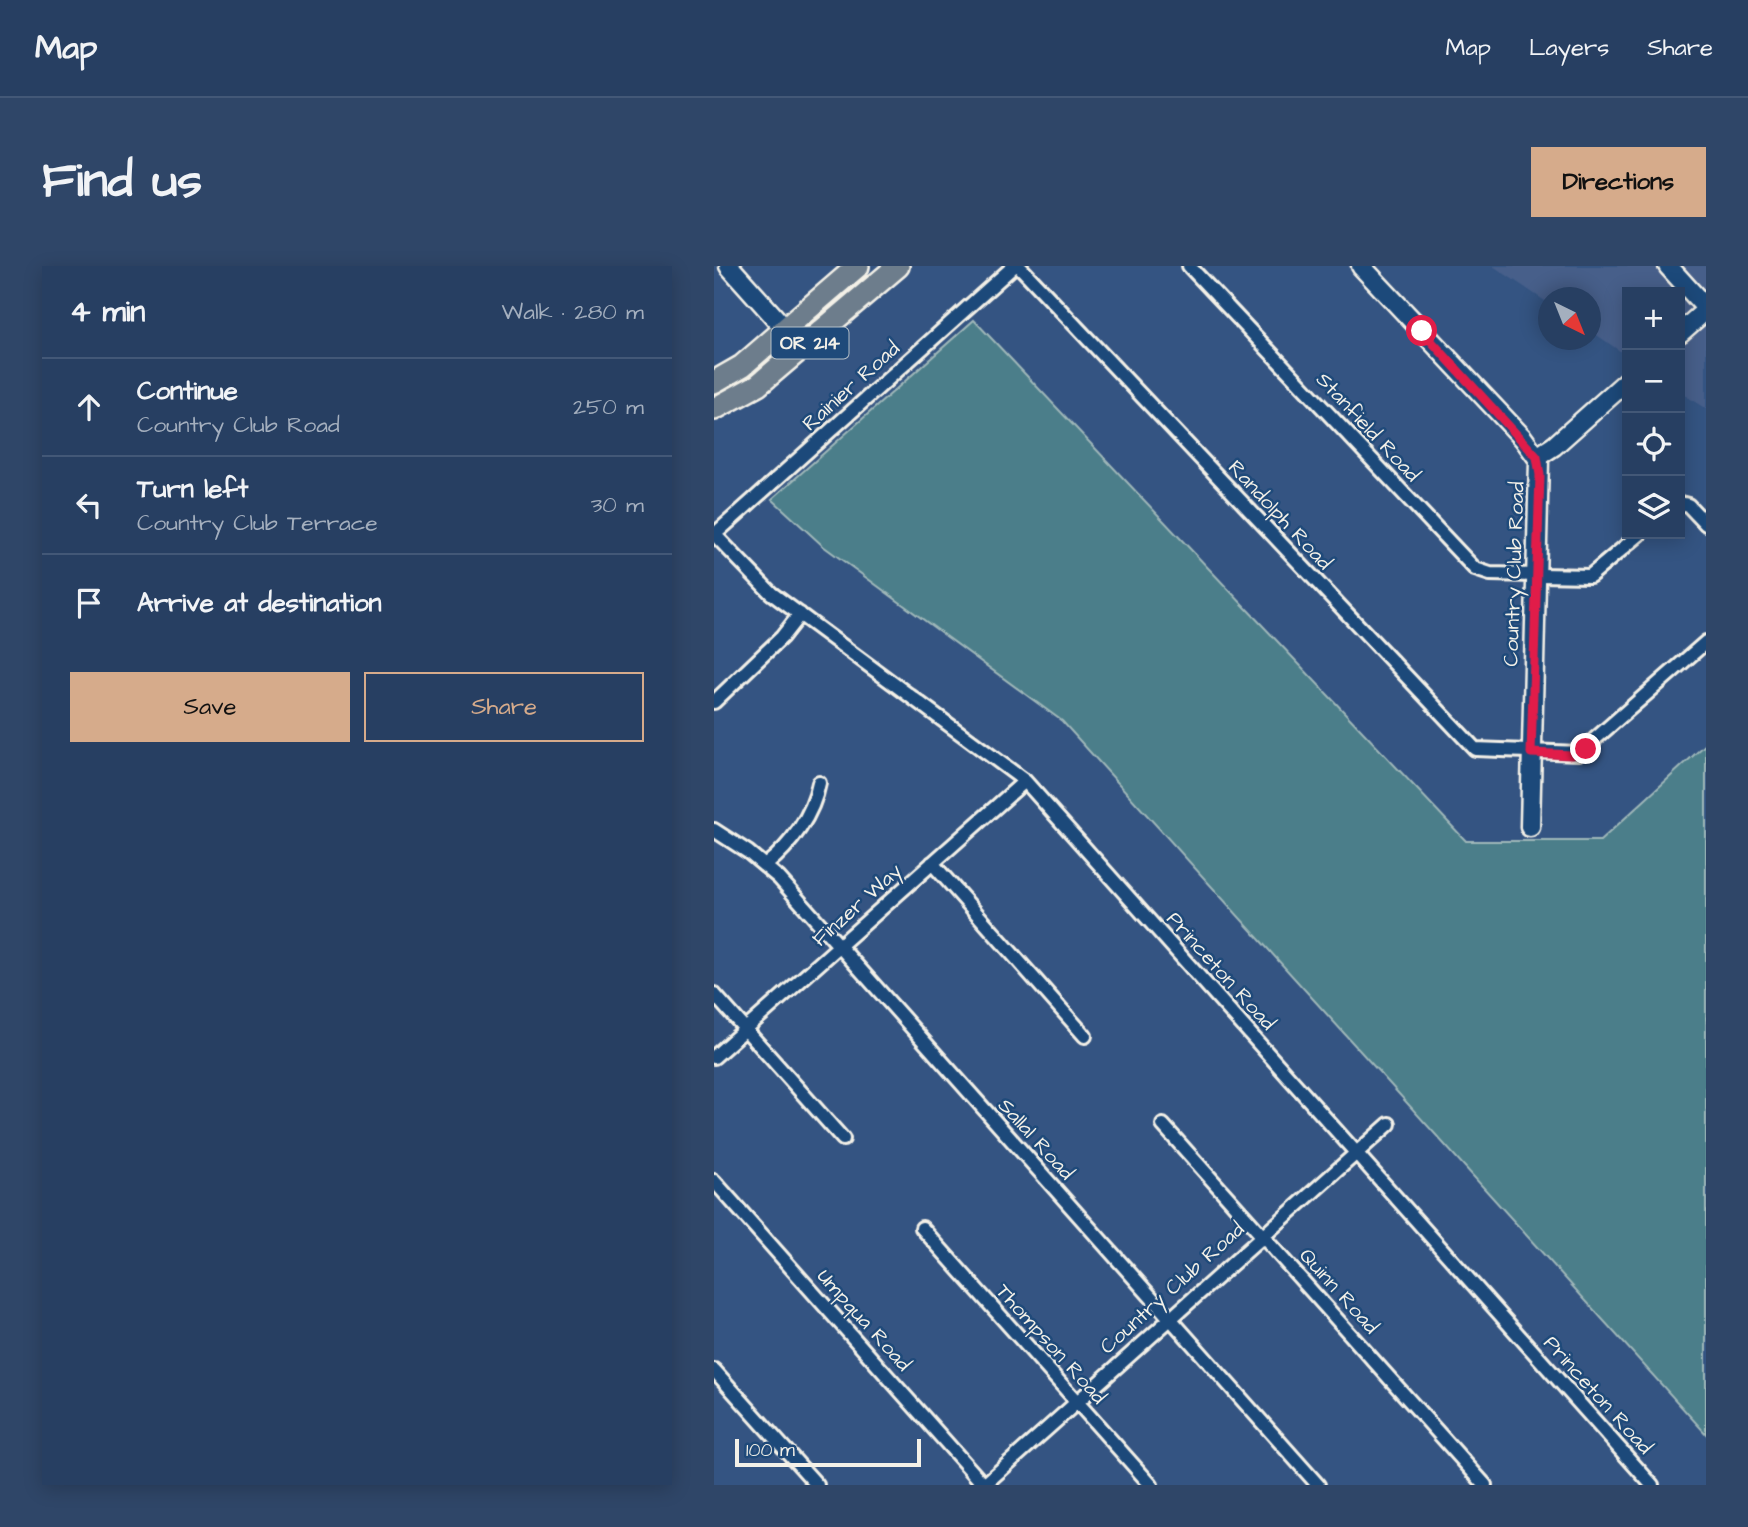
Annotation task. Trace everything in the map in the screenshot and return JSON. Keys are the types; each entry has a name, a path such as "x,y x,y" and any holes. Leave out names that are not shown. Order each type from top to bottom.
{"main road":[{"name":"OR 214","path":"714,382 742,366 858,266"},
{"name":"OR 214","path":"714,409 758,385 898,266"},
{"name":"OR 214","path":"714,401 779,352 789,342 786,330"}],"street":[{"path":"729,266 786,330"},
{"name":"Rainier Road","path":"714,534 1017,266"},
{"name":"Randolph Road","path":"1017,266 1469,745 1482,751 1572,755 1586,749 1706,642"},
{"name":"Stanfield Road","path":"1189,266 1470,565 1483,573 1590,576 1634,539"},
{"name":"Country Club Road","path":"1361,266 1537,457 1540,475 1530,827"},
{"path":"1668,266 1706,309 1685,328"},
{"path":"1537,457 1554,446 1622,385"},
{"path":"1685,504 1706,524"},
{"name":"Princeton Road","path":"714,534 756,580 1025,781 1652,1485"},
{"path":"714,702 782,637 800,614"},
{"name":"Finzer Way","path":"714,1057 1025,781"},
{"path":"765,865 779,854 814,807 820,783"},
{"name":"Sallal Road","path":"714,830 765,865 1318,1485"},
{"path":"932,863 1085,1036"},
{"path":"714,994 844,1139"},
{"name":"Country Club Road","path":"984,1485 1389,1124"},
{"name":"Quinn Road","path":"1163,1125 1485,1485"},
{"name":"Umpqua Road","path":"714,1181 984,1485"},
{"name":"Thompson Road","path":"922,1228 1151,1485"},
{"path":"714,1370 817,1485"}],"shaded area":[{"path":"1493,266 1706,266 1706,409 1685,395 1685,287 1622,287 1622,353 1601,338 1601,287 1538,287 1538,296"}],"green space":[{"path":"974,320 1466,841 1600,841 1706,744 1706,1434 1062,721 823,546 772,499"}],"route":[{"path":"1422,331 1523,438 1537,457 1540,475 1531,753 1572,755 1586,749"}]}
